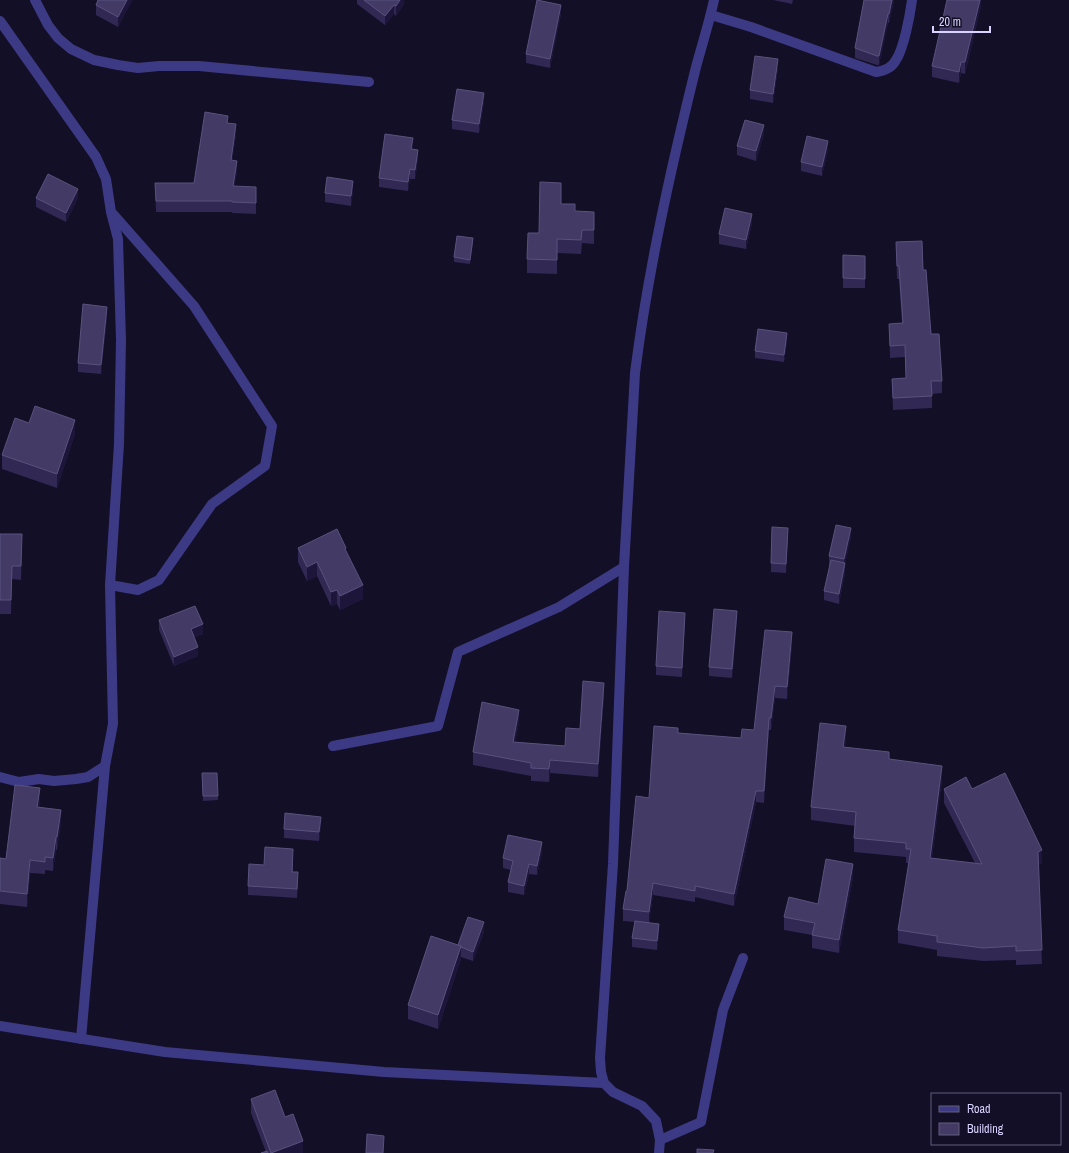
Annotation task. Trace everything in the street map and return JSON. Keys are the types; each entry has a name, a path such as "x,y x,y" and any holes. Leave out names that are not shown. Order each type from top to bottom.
{"street":[{"path":"35,0 48,24 58,38 70,49 100,61 118,66 138,68 159,66 199,66 369,82"},
{"path":"659,1153 660,1140 656,1121 642,1106 613,1092 604,1083 601,1072 600,1058 613,864 624,567 635,373 656,244 671,172 696,67 714,0"},
{"path":"711,15 751,27 876,72 882,72 888,69 896,61 909,19 912,0"},
{"path":"0,21 96,157 106,179 111,212 118,239 121,340 119,444 110,585 113,724 106,766 81,1039"},
{"path":"110,585 138,590 159,580 212,504 265,466 272,426 194,306 111,212"},
{"path":"333,746 438,726 458,652 559,607 624,567"},
{"path":"0,777 18,782 39,779 54,781 76,779 88,777 106,766"},
{"path":"660,1140 701,1122 723,1010 743,958"},
{"path":"0,1026 165,1052 384,1072 604,1083"}],"building":[{"path":"98,0 127,0 118,17 96,5"},
{"path":"364,0 400,0 385,16"},
{"path":"537,0 561,5 550,59 526,54"},
{"path":"864,0 892,0 879,56 855,48"},
{"path":"947,0 980,0 965,62 961,62 959,72 932,66"},
{"path":"755,56 778,59 773,94 750,90"},
{"path":"457,89 484,93 479,124 452,120"},
{"path":"205,112 228,116 227,123 236,124 231,160 237,161 233,186 256,187 256,203 232,201 156,201 155,183 194,183"},
{"path":"745,120 764,125 756,151 737,146"},
{"path":"385,134 413,138 411,149 418,150 415,170 410,169 408,182 379,178"},
{"path":"807,136 828,141 822,167 801,162"},
{"path":"48,174 78,189 66,213 36,198"},
{"path":"327,177 353,181 351,196 325,193"},
{"path":"540,182 561,183 561,204 575,204 575,211 594,212 594,230 582,230 581,240 557,239 557,260 527,259 528,233 539,233"},
{"path":"725,208 752,214 746,240 719,234"},
{"path":"457,236 473,238 470,260 454,257"},
{"path":"922,241 923,270 926,270 931,334 939,334 942,381 931,381 932,396 893,398 892,379 906,378 905,345 890,346 889,324 903,323 896,242"},
{"path":"843,255 865,256 865,279 843,278"},
{"path":"83,304 107,307 101,365 78,363"},
{"path":"758,329 787,333 784,355 755,351"},
{"path":"35,406 75,420 57,474 2,455 15,418 29,423"},
{"path":"836,525 851,528 844,559 829,556"},
{"path":"772,527 788,528 786,564 771,563"},
{"path":"337,529 363,585 340,596 337,590 331,592 317,562 307,567 298,548"},
{"path":"0,534 22,534 21,566 12,566 11,600 0,600"},
{"path":"831,560 845,563 839,594 824,591"},
{"path":"195,606 203,624 191,629 198,647 174,657 159,620"},
{"path":"714,609 737,611 732,669 709,667"},
{"path":"659,611 685,613 682,668 656,666"},
{"path":"765,630 792,632 787,687 775,686 771,718 769,718 764,791 756,791 734,894 695,886 695,891 653,883 649,912 623,909 627,891 636,796 649,798 654,726 678,728 678,733 741,738 742,729 754,730"},
{"path":"583,681 604,683 598,764 550,760 549,769 531,768 531,763 473,752 482,702 519,710 513,742 565,746 566,728 580,729"},
{"path":"820,723 846,726 843,747 889,752 889,759 942,766 930,858 982,864 944,789 966,777 972,789 1005,773 1042,850 1038,852 1042,950 1016,951 1016,946 983,948 937,942 937,936 898,930 911,849 906,849 906,843 854,838 856,812 811,807"},
{"path":"202,773 217,773 218,796 203,796"},
{"path":"15,785 40,788 37,807 61,810 53,858 45,857 45,862 30,860 27,894 0,891 0,858 6,859"},
{"path":"285,813 321,817 319,832 284,829"},
{"path":"508,835 542,842 537,866 529,864 524,886 508,882 513,861 503,858"},
{"path":"265,847 293,849 292,872 298,872 297,889 248,886 249,864 264,865"},
{"path":"826,859 853,864 839,940 812,935 815,923 784,917 789,897 818,904"},
{"path":"468,917 484,922 473,952 458,945"},
{"path":"635,921 659,924 657,941 632,938"},
{"path":"431,936 461,946 438,1015 408,1005"},
{"path":"275,1090 285,1117 293,1114 303,1141 271,1153 251,1099"},
{"path":"367,1134 384,1136 383,1153 366,1153"},
{"path":"697,1149 714,1150 713,1153 697,1153"}]}
